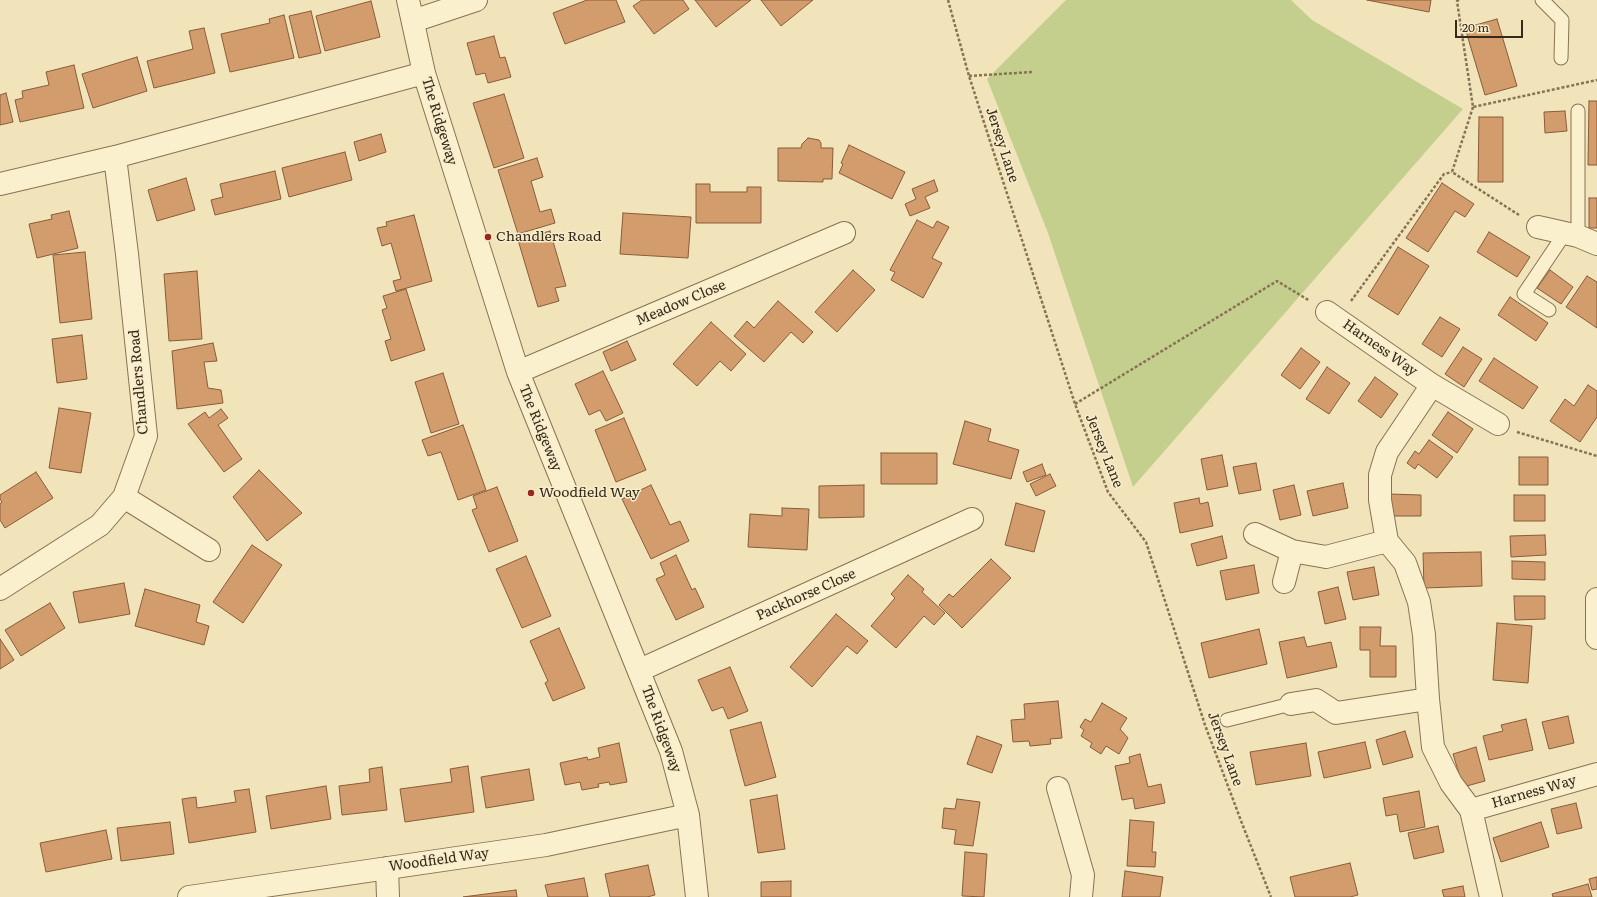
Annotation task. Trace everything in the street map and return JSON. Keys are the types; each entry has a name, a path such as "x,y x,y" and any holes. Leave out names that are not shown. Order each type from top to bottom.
{"street":[{"name":"The Ridgeway","path":"408,0 424,73 518,372 640,670 671,751 688,816 698,897"},
{"path":"413,21 476,0"},
{"path":"0,184 114,157 424,73"},
{"name":"Chandlers Road","path":"0,589 100,525 124,498 146,436 114,157"},
{"path":"1538,227 1580,238"},
{"name":"Meadow Close","path":"518,372 844,233"},
{"name":"Harness Way","path":"1333,315 1432,385 1498,424"},
{"name":"Harness Way","path":"1432,385 1387,452 1380,475 1380,500 1387,541 1405,563 1419,602 1424,635 1433,747 1451,782 1471,810 1491,897"},
{"path":"124,498 209,550"},
{"name":"Packhorse Close","path":"640,670 972,519"},
{"path":"1255,534 1292,551 1326,557 1387,541"},
{"path":"1284,582 1292,551"},
{"path":"1597,599 1597,632"},
{"path":"1291,704 1316,700 1336,713 1428,699"},
{"name":"Harness Way","path":"1471,810 1597,774"},
{"path":"1058,788 1083,875 1081,897"},
{"name":"Woodfield Way","path":"188,897 546,845 688,816"},
{"path":"387,868 388,897"}],"lane":[{"path":"1542,0 1562,20 1561,58"},
{"path":"1549,310 1524,294 1580,238 1578,111"},
{"path":"1227,720 1291,704"}],"path":[{"name":"Jersey Lane","path":"948,0 969,76 1075,404 1108,492 1146,542 1205,725 1271,897"},
{"path":"1452,172 1473,107 1458,0"},
{"path":"969,76 1032,72"},
{"path":"1473,107 1597,80"},
{"path":"1075,404 1277,281 1333,315 1444,174 1452,172 1538,227"},
{"path":"1498,424 1523,435 1597,456"}],"green space":[{"path":"1066,0 1291,0 1312,20 1463,109 1133,487 1048,233 987,79"}],"building":[{"path":"587,0 616,0 625,22 565,44 553,13"},
{"path":"642,0 683,0 689,9 654,34 633,6"},
{"path":"695,0 751,0 716,27"},
{"path":"761,0 813,0 781,26"},
{"path":"1367,0 1431,0 1429,12"},
{"path":"371,1 380,37 325,51 316,16"},
{"path":"311,11 321,53 299,58 289,16"},
{"path":"284,15 294,58 230,72 221,34 270,23 269,19"},
{"path":"1497,19 1517,86 1485,95 1465,28"},
{"path":"204,28 215,73 154,88 147,61 193,49 189,31"},
{"path":"494,36 500,58 505,57 511,77 488,83 485,73 476,75 467,43"},
{"path":"137,57 147,91 93,108 82,74"},
{"path":"74,65 84,108 20,122 15,100 23,98 22,91 49,85 46,72"},
{"path":"6,93 13,122 0,125 0,95"},
{"path":"504,94 524,158 494,168 473,103"},
{"path":"1589,101 1597,101 1597,165 1588,165"},
{"path":"1565,111 1567,131 1545,133 1544,112"},
{"path":"1479,117 1503,117 1503,182 1478,182"},
{"path":"381,134 386,152 359,161 354,142"},
{"path":"808,138 819,140 821,143 821,148 833,148 832,179 823,179 823,182 778,181 778,148 801,148 802,144"},
{"path":"849,145 905,172 892,199 839,173 843,164 841,163"},
{"path":"345,152 352,180 289,197 282,168"},
{"path":"537,158 543,177 531,181 540,212 551,209 555,223 518,234 498,170"},
{"path":"275,171 281,199 215,215 211,200 223,197 220,184"},
{"path":"186,178 195,210 157,221 148,190"},
{"path":"934,180 938,191 925,197 930,208 910,216 905,204 916,199 912,189"},
{"path":"1442,183 1474,204 1465,217 1455,211 1428,252 1406,238"},
{"path":"696,184 710,184 710,192 747,192 747,187 761,187 761,223 696,223"},
{"path":"1589,198 1597,198 1597,228 1589,228"},
{"path":"69,211 78,248 37,258 29,224 52,219 51,215"},
{"path":"623,213 691,217 688,258 620,254"},
{"path":"414,215 432,281 396,291 393,281 401,279 391,243 382,246 377,228 387,226 386,222"},
{"path":"917,220 933,228 937,221 949,227 932,258 942,263 923,298 891,280 895,272 890,270"},
{"path":"550,231 566,286 555,288 559,301 538,307 518,240"},
{"path":"1489,232 1530,257 1517,277 1477,252"},
{"path":"1398,247 1429,266 1398,315 1368,296"},
{"path":"85,252 92,319 60,323 53,255"},
{"path":"853,270 875,290 837,332 815,312"},
{"path":"1550,270 1573,287 1561,304 1537,288"},
{"path":"197,271 202,339 169,341 164,274"},
{"path":"1587,276 1597,282 1597,328 1566,307"},
{"path":"406,289 425,350 391,361 385,341 391,339 382,310 387,308 383,296"},
{"path":"1510,297 1548,323 1536,341 1498,315"},
{"path":"778,301 813,332 803,343 791,332 764,362 734,336 747,321 754,328"},
{"path":"1440,317 1460,329 1442,357 1422,344"},
{"path":"711,322 746,354 731,371 720,361 697,386 673,364"},
{"path":"82,335 87,379 57,383 52,339"},
{"path":"627,341 636,360 611,371 603,352"},
{"path":"213,343 217,361 204,362 208,388 221,390 223,403 177,409 172,351"},
{"path":"1463,347 1482,359 1464,387 1445,374"},
{"path":"1301,348 1320,362 1300,389 1281,375"},
{"path":"1494,358 1538,387 1523,409 1479,381"},
{"path":"1327,367 1350,383 1329,414 1306,399"},
{"path":"603,371 623,413 606,421 600,410 589,415 575,384"},
{"path":"443,373 459,424 431,433 415,382"},
{"path":"1375,377 1398,394 1381,418 1358,401"},
{"path":"1588,385 1597,391 1597,417 1580,442 1550,421 1565,399 1574,406"},
{"path":"59,408 91,413 81,473 49,468"},
{"path":"221,409 228,418 218,425 242,459 224,472 188,424 205,412 209,418"},
{"path":"1448,412 1473,429 1457,453 1432,435"},
{"path":"624,418 646,470 616,482 595,430"},
{"path":"965,421 991,429 988,441 1019,450 1011,479 953,464"},
{"path":"463,425 486,490 458,500 441,452 428,456 422,440"},
{"path":"1429,440 1453,457 1437,478 1418,464 1415,469 1407,463 1415,451 1419,454"},
{"path":"881,453 937,453 937,484 881,484"},
{"path":"1222,455 1228,486 1207,490 1201,459"},
{"path":"1519,457 1548,457 1548,485 1519,485"},
{"path":"1256,463 1261,490 1239,494 1233,467"},
{"path":"1042,464 1046,475 1027,482 1023,472"},
{"path":"259,470 302,513 267,541 233,497"},
{"path":"36,472 53,498 5,528 0,520 0,504 2,502 0,495"},
{"path":"1050,474 1056,486 1036,496 1030,484"},
{"path":"1343,483 1348,508 1313,516 1307,491"},
{"path":"651,485 670,525 680,521 689,541 651,559 622,499"},
{"path":"864,485 864,517 819,518 819,486"},
{"path":"1294,485 1301,515 1280,520 1273,490"},
{"path":"497,487 518,541 489,552 472,510 477,508 473,496"},
{"path":"1389,494 1421,495 1421,516 1388,516"},
{"path":"1514,495 1545,495 1545,521 1514,521"},
{"path":"1199,498 1200,504 1208,502 1213,526 1180,533 1174,503"},
{"path":"1016,503 1045,511 1034,552 1005,545"},
{"path":"782,508 809,509 807,550 748,547 750,514 782,516"},
{"path":"1545,535 1546,555 1511,557 1510,536"},
{"path":"1222,536 1227,558 1197,566 1191,544"},
{"path":"252,545 282,565 243,623 213,602"},
{"path":"1481,552 1482,586 1424,588 1423,553"},
{"path":"676,555 692,590 695,588 704,607 676,620 656,579 665,575 660,563"},
{"path":"526,556 551,616 522,628 496,569"},
{"path":"991,559 1011,578 962,628 939,605 949,594 953,597"},
{"path":"1512,561 1545,562 1545,580 1512,579"},
{"path":"1254,565 1259,593 1226,600 1220,571"},
{"path":"1374,567 1379,595 1353,600 1347,572"},
{"path":"908,575 924,589 922,592 945,613 934,625 924,616 896,648 871,626 895,598 891,594"},
{"path":"124,583 130,614 79,623 73,592"},
{"path":"1338,587 1346,619 1325,624 1318,592"},
{"path":"145,589 200,605 196,622 209,626 204,645 135,626"},
{"path":"1514,596 1545,596 1545,619 1515,620"},
{"path":"50,603 65,628 21,656 5,630"},
{"path":"836,614 868,641 857,654 847,646 812,687 790,667"},
{"path":"1497,623 1532,626 1528,683 1493,680"},
{"path":"1360,627 1381,627 1380,646 1396,646 1396,677 1370,677 1370,650 1360,650"},
{"path":"559,628 585,688 553,701 545,683 548,681 530,641"},
{"path":"1259,629 1267,664 1209,678 1201,643"},
{"path":"1304,637 1307,647 1331,642 1337,667 1287,678 1279,642"},
{"path":"0,639 14,660 0,669"},
{"path":"730,667 748,711 728,719 723,707 712,711 698,680"},
{"path":"1058,701 1062,738 1050,739 1051,744 1030,746 1029,741 1013,742 1011,720 1025,719 1024,704"},
{"path":"1102,703 1127,718 1120,729 1128,738 1119,754 1106,746 1101,754 1090,747 1092,743 1081,736 1084,730 1080,727 1085,719 1091,722"},
{"path":"1568,716 1574,743 1549,749 1542,722"},
{"path":"1526,719 1533,750 1489,760 1483,736 1503,731 1501,725"},
{"path":"761,722 776,777 745,786 730,730"},
{"path":"1405,731 1413,757 1383,765 1376,740"},
{"path":"977,736 1002,745 992,773 967,764"},
{"path":"1365,742 1371,768 1324,778 1318,752"},
{"path":"619,743 627,782 610,785 609,782 598,784 599,787 582,790 580,782 565,785 560,763 587,757 588,760 600,757 598,748"},
{"path":"1306,743 1311,776 1256,785 1250,752"},
{"path":"1476,747 1485,781 1463,787 1453,754"},
{"path":"1140,754 1148,787 1161,784 1165,803 1135,809 1133,798 1122,800 1115,766 1130,763 1129,757"},
{"path":"468,766 474,812 405,822 400,789 452,782 450,769"},
{"path":"382,767 387,810 342,815 339,786 370,782 369,769"},
{"path":"529,769 534,800 486,808 481,777"},
{"path":"326,786 331,819 271,829 266,796"},
{"path":"249,789 256,832 189,843 182,799 196,797 197,808 236,802 234,791"},
{"path":"1419,791 1425,827 1400,832 1397,814 1386,816 1383,798"},
{"path":"777,795 785,849 758,853 750,800"},
{"path":"957,799 980,802 973,846 954,844 956,830 942,828 944,808 955,809"},
{"path":"1576,803 1582,828 1557,834 1551,809"},
{"path":"1130,820 1154,822 1152,852 1156,852 1155,867 1127,866"},
{"path":"170,822 174,854 121,861 117,828"},
{"path":"1541,822 1549,847 1501,862 1493,838"},
{"path":"1438,826 1444,852 1414,859 1408,833"},
{"path":"106,830 112,859 46,872 40,843"},
{"path":"965,852 987,854 984,897 962,896"},
{"path":"1350,863 1358,895 1350,897 1295,897 1290,877"},
{"path":"648,865 655,895 647,897 610,897 605,874"},
{"path":"1125,871 1163,877 1160,897 1122,897"},
{"path":"1597,877 1597,889 1592,890 1589,879"},
{"path":"584,878 588,897 548,897 545,885"},
{"path":"791,881 791,897 761,897 761,882"},
{"path":"1588,884 1592,897 1553,897 1552,894"},
{"path":"1463,886 1465,897 1444,897 1442,890"},
{"path":"516,890 517,897 463,897"}],"place":[{"name":"Chandlers Road","path":"488,237"},
{"name":"Woodfield Way","path":"531,493"}]}
